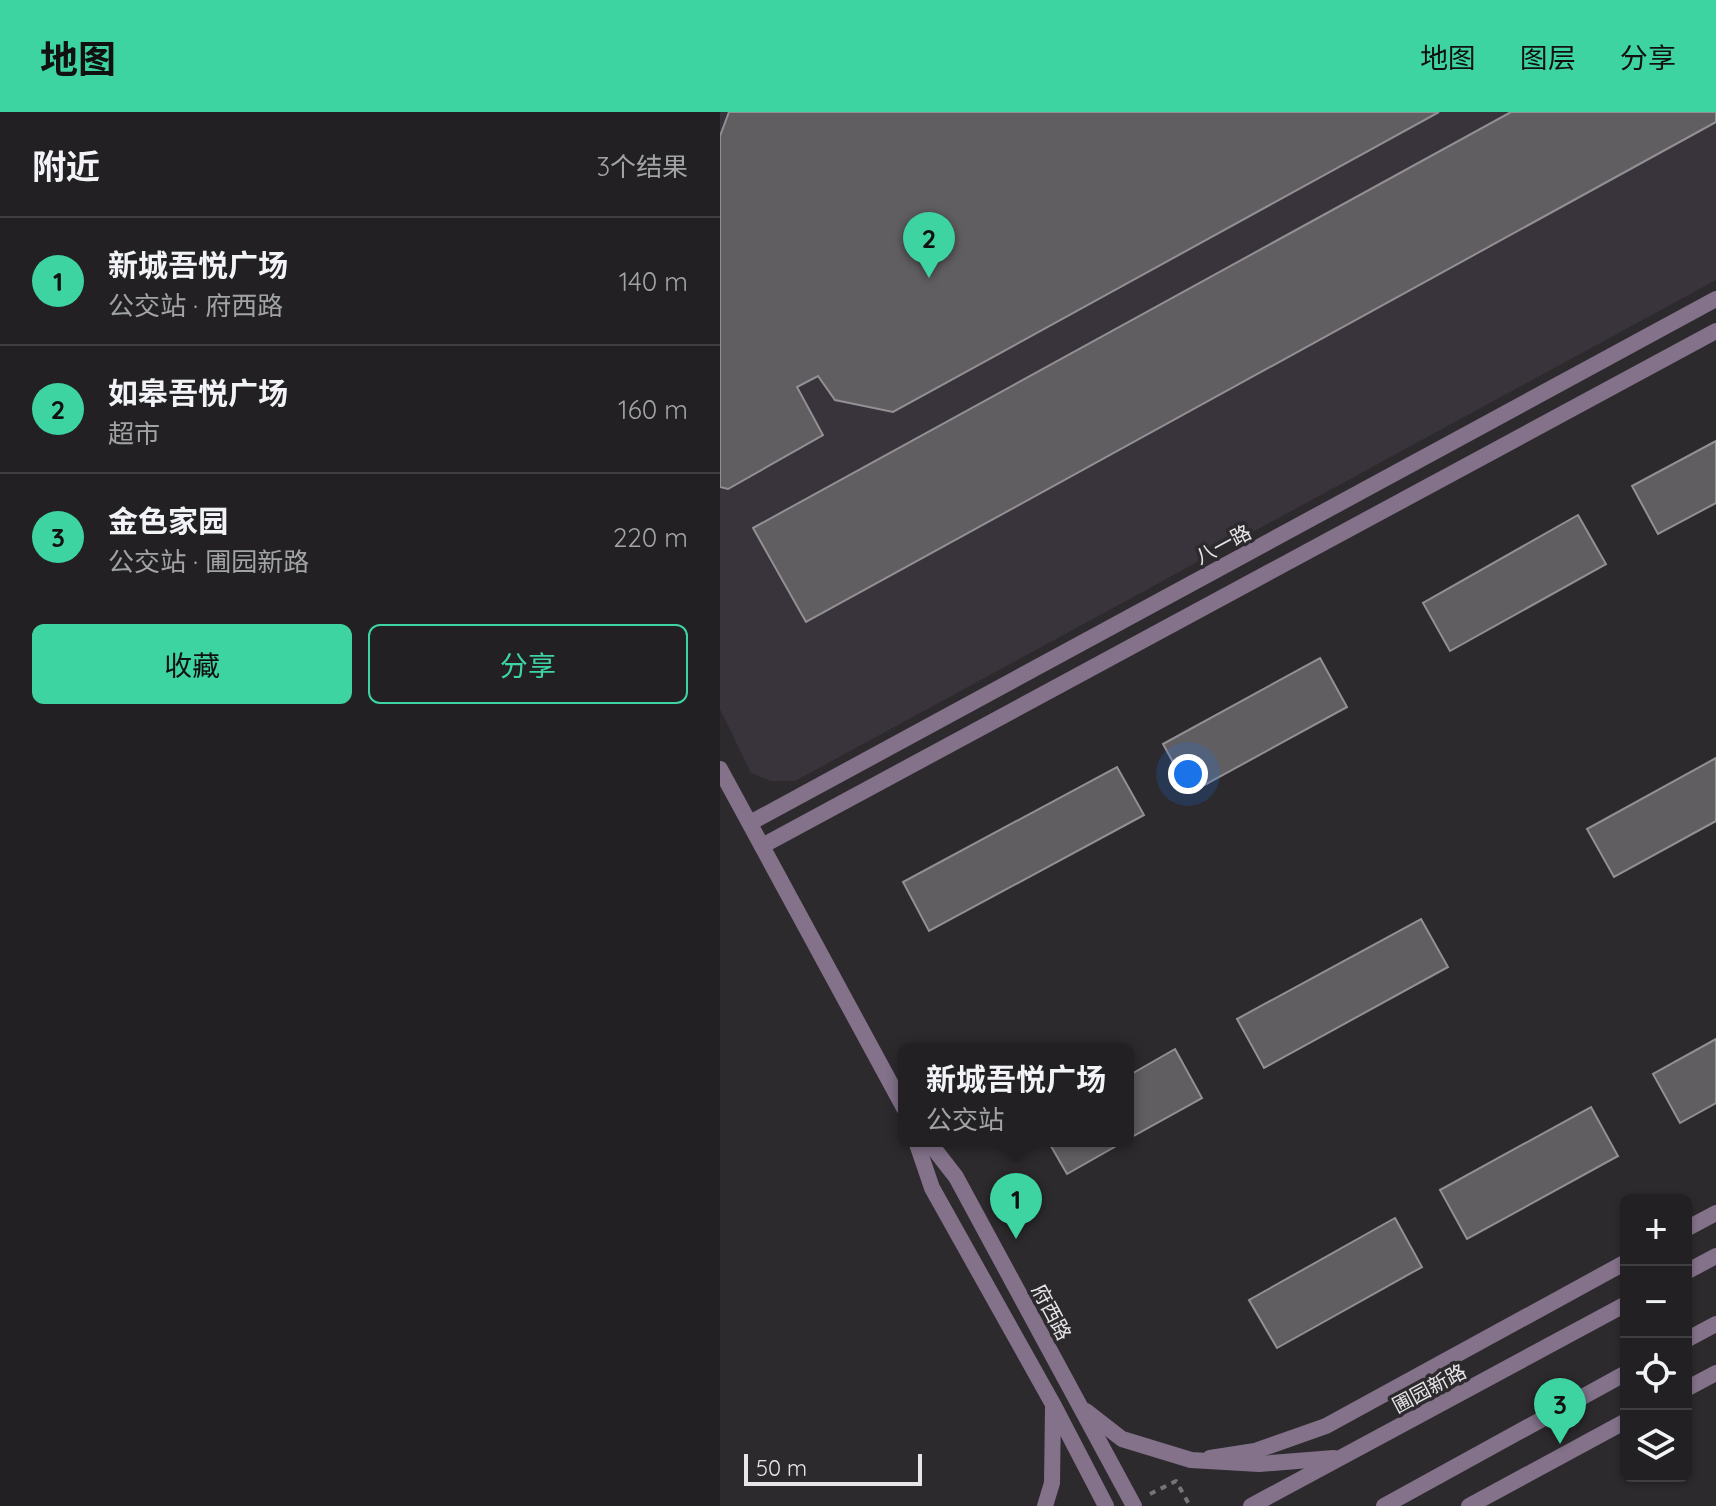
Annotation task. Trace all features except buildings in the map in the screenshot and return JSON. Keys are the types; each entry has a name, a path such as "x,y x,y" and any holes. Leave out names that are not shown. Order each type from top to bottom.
{"street":[{"name":"八一路","path":"750,823 1716,299"},
{"path":"762,846 1716,331"},
{"path":"720,769 898,1097"},
{"path":"918,1147 932,1188 1106,1506"},
{"name":"府西路","path":"933,1147 956,1177 1133,1504"},
{"path":"1692,1226 1716,1213"},
{"path":"1692,1269 1716,1256"},
{"path":"1191,1460 1255,1451 1326,1426 1620,1265"},
{"name":"圃园新路","path":"1251,1506 1620,1307"},
{"path":"1690,1338 1716,1324"},
{"path":"1692,1386 1716,1373"},
{"path":"1387,1505 1620,1376"},
{"path":"1079,1405 1122,1439 1191,1460 1259,1464 1343,1457"},
{"path":"1045,1506 1052,1483 1054,1406"},
{"path":"1469,1506 1620,1424"}],"path":[{"path":"1133,1504 1176,1481 1190,1506"}],"shaded area":[{"path":"720,112 1716,112 1716,280 795,781 771,781 751,773 720,709"}],"place":[{"name":"如皋吾悦广场","path":"929,278"},
{"name":"新城吾悦广场","path":"1016,1239"},
{"name":"金色家园","path":"1560,1444"}]}
